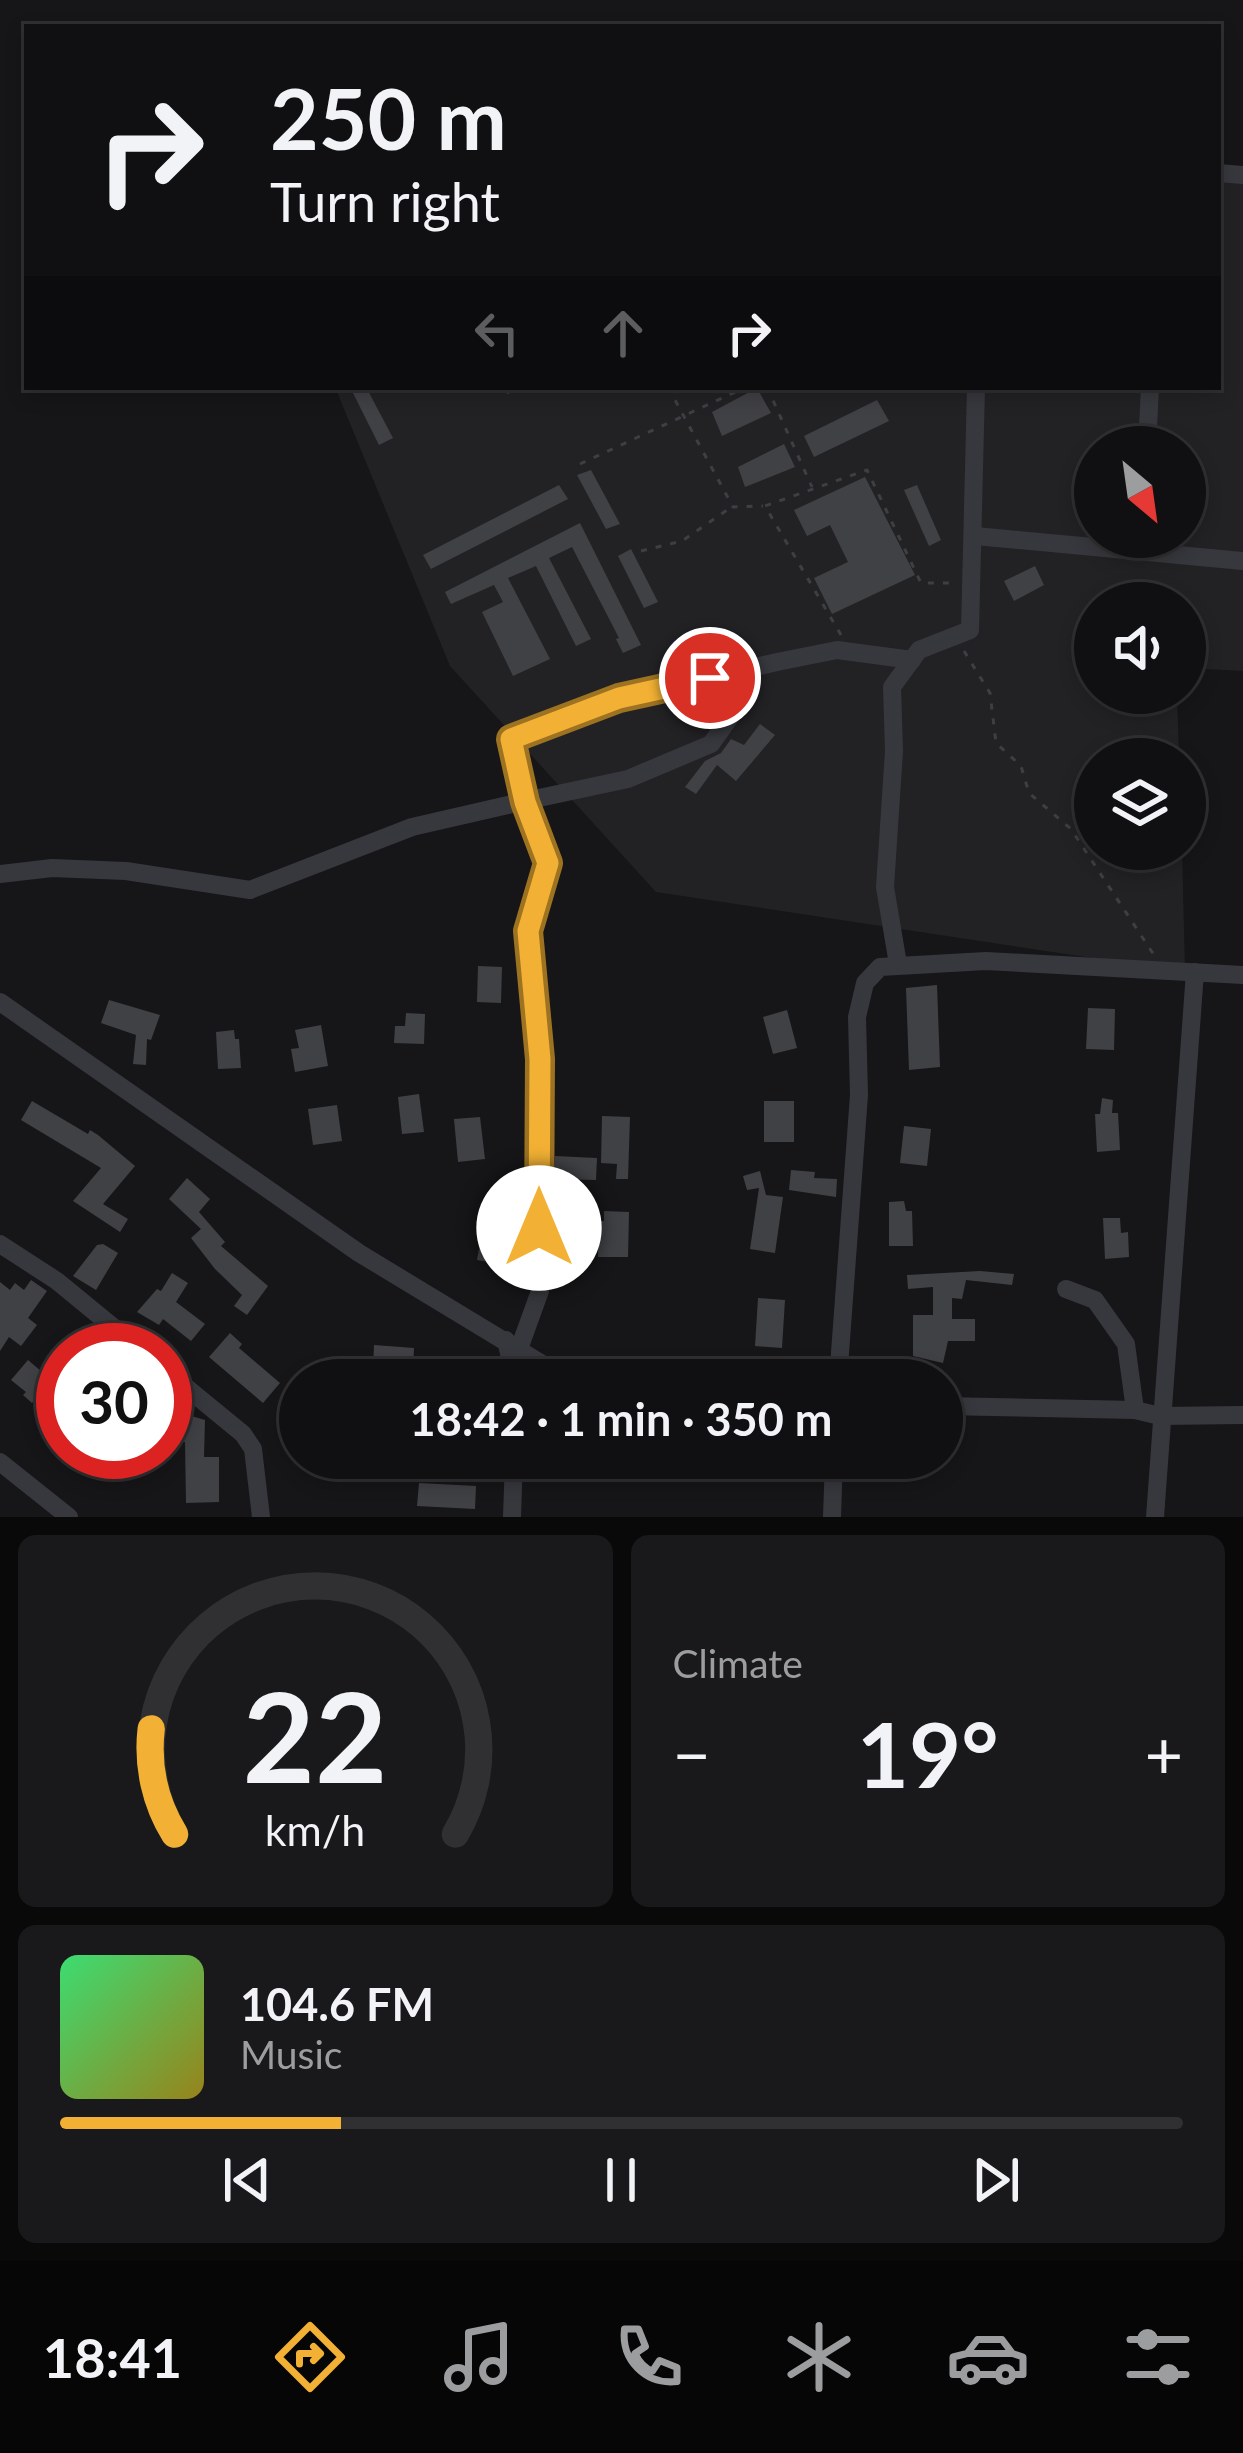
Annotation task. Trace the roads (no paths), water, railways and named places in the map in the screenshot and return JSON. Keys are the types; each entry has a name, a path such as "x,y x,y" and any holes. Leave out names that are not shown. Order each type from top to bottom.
{"street":[{"path":"898,964 885,886 894,751 892,687 930,643 970,630 976,390"},
{"path":"1148,426 1150,390"},
{"path":"975,536 1074,542"},
{"path":"1206,555 1243,561"},
{"path":"513,1359 512,1344 540,1291 540,1059 528,931 548,863 525,802 511,739 619,698 837,650 912,660"},
{"path":"0,874 52,868 126,871 250,890 412,827 628,779 711,744 745,695 745,672"},
{"path":"840,1359 859,1095 857,1017 865,983 880,968 986,961 1243,975"},
{"path":"1154,1517 1196,972"},
{"path":"0,1002 359,1253 535,1359"},
{"path":"0,1244 57,1281 108,1323"},
{"path":"1066,1289 1095,1300 1126,1344 1135,1410"},
{"path":"192,1392 243,1434 253,1449 261,1517"},
{"path":"963,1406 1243,1415"},
{"path":"0,1462 68,1517"},
{"path":"512,1517 513,1479"},
{"path":"832,1517 833,1479"}]}
